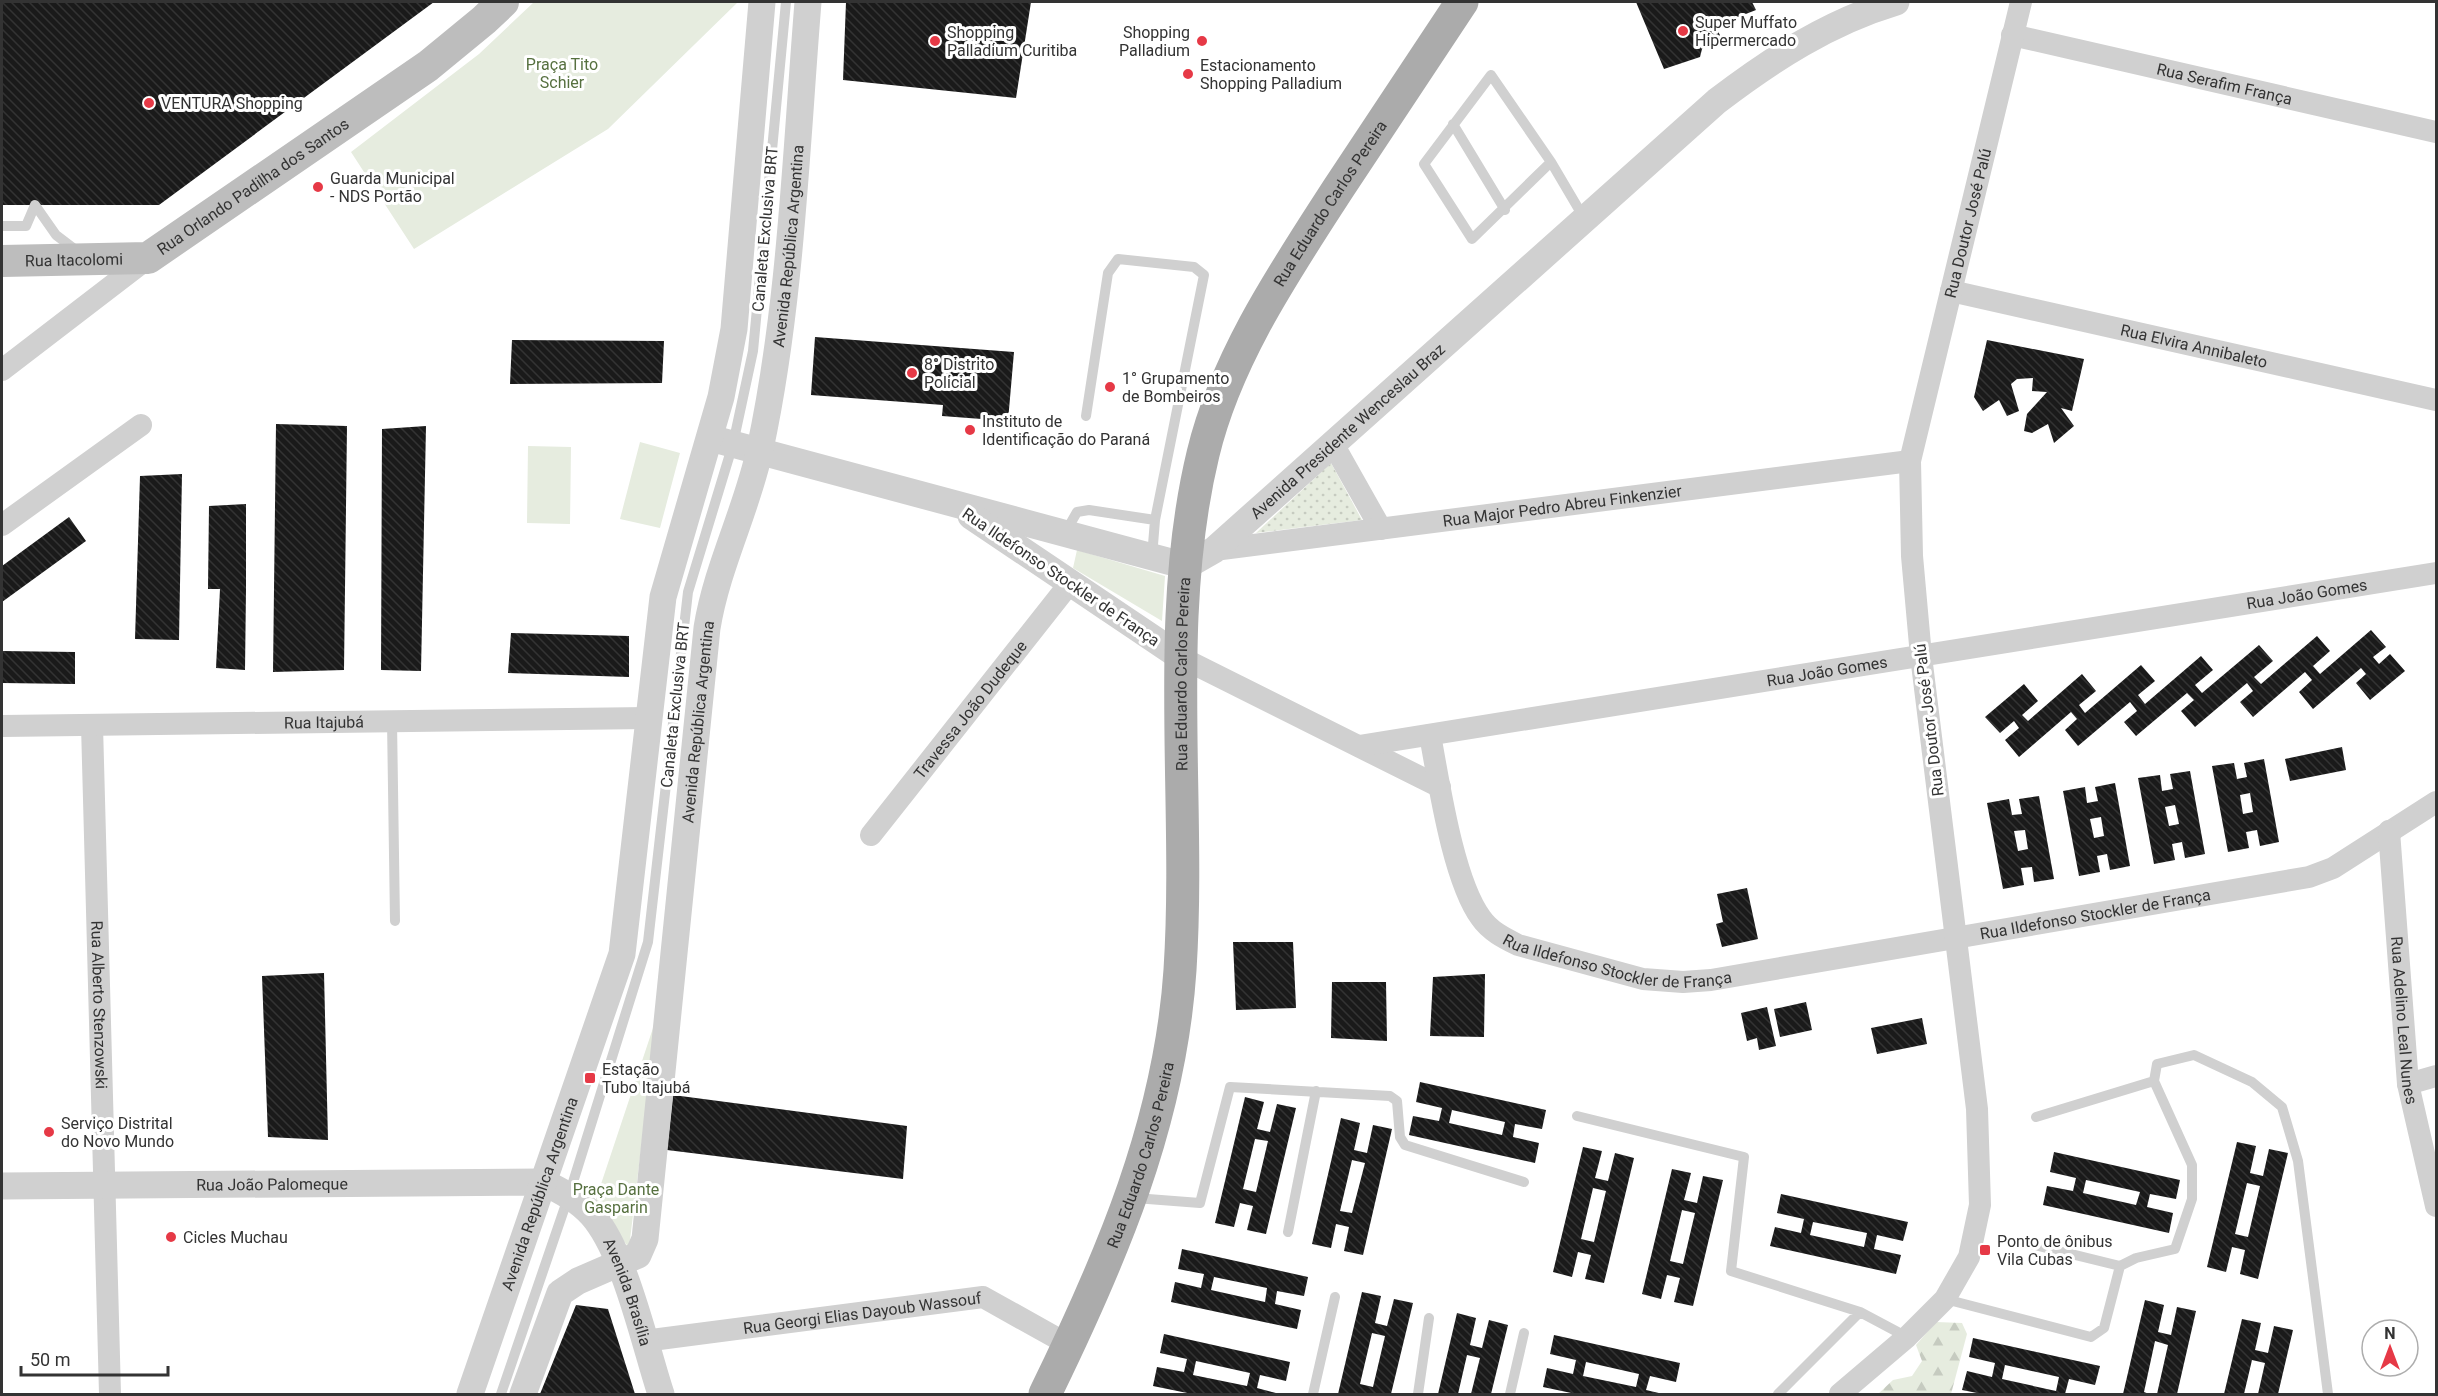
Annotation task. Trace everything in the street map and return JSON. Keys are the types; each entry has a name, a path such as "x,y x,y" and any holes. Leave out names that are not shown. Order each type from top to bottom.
{"main road":[{"name":"Rua Orlando Padilha dos Santos","path":"148,258 428,66 503,2"},
{"name":"Rua Eduardo Carlos Pereira","path":"1044,1395 1069,1345 1131,1197 1160,1100 1176,1011 1182,934 1182,658 1186,566 1203,451 1232,373 1255,326 1304,241 1462,2"},
{"name":"Rua Itacolomi","path":"2,261 148,258"}],"street":[{"name":"Avenida República Argentina","path":"471,1395 622,954 663,597 721,441 734,329 762,2"},
{"name":"Avenida República Argentina","path":"523,1395 560,1293 578,1281 638,1255 645,1239 710,609 759,451 778,345 808,2"},
{"name":"Avenida Presidente Wenceslau Braz","path":"1186,566 1215,550 1717,101 1789,50 1840,22 1896,2"},
{"name":"Rua Doutor José Palú","path":"1840,1395 1907,1337 1945,1299 1970,1257 1980,1205 1977,1109 1921,656 1912,556 1910,461 2021,2"},
{"name":"Rua Serafim França","path":"2012,36 2436,132"},
{"name":"Rua Orlando Padilha dos Santos","path":"2,370 148,258"},
{"name":"Rua Elvira Annibaleto","path":"1951,291 2436,400"},
{"path":"2,525 141,425"},
{"path":"721,441 1186,566"},
{"path":"1333,444 1381,528"},
{"name":"Rua Major Pedro Abreu Finkenzier","path":"1215,550 1910,461"},
{"name":"Rua Ildefonso Stockler de França","path":"952,503 1182,658 1440,787 1462,880 1482,920 1497,934 1532,950 1643,979 1683,982 2309,877 2333,868 2436,802"},
{"name":"Rua João Gomes","path":"1359,746 2436,573"},
{"name":"Travessa João Dudeque","path":"871,835 1070,583"},
{"name":"Rua Itajubá","path":"2,726 648,718"},
{"name":"Rua Alberto Stenzowski","path":"92,725 110,1395"},
{"path":"1430,735 1440,787"},
{"name":"Rua Adelino Leal Nunes","path":"2389,831 2408,1084 2436,1206"},
{"path":"2408,1084 2436,1076"},
{"name":"Avenida Brasília","path":"543,1182 569,1195 602,1227 619,1262 661,1395"},
{"name":"Rua João Palomeque","path":"2,1186 543,1182"},
{"name":"Rua Georgi Elias Dayoub Wassouf","path":"644,1341 983,1297 1069,1345"}],"lane":[{"name":"Canaleta Exclusiva BRT","path":"501,1395 569,1195 648,942 688,592 721,441 745,396 756,329 786,2"},
{"path":"1551,162 1505,210 1472,239 1424,164 1491,75 1551,162 1584,219"},
{"path":"1452,124 1505,210"},
{"path":"2,226 26,226 35,205 56,234 76,251 96,259"},
{"path":"1086,416 1108,273 1118,260 1194,267 1204,275 1155,520 1152,557"},
{"path":"1065,534 1077,512 1089,510 1155,520"},
{"path":"392,721 395,921"},
{"path":"2026,1243 2120,1266 2136,1258 2175,1249 2193,1199 2192,1166 2154,1082 2157,1064 2194,1055 2252,1082 2282,1107 2298,1161 2328,1395"},
{"path":"2036,1117 2154,1082"},
{"path":"1131,1197 1200,1203 1230,1087 1390,1096 1397,1101 1400,1137 1405,1145 1524,1182"},
{"path":"1288,1232 1316,1091"},
{"path":"1577,1116 1744,1157 1731,1271 1860,1312 1907,1337"},
{"path":"1945,1299 2091,1337 2104,1328 2120,1266"},
{"path":"1313,1395 1335,1297"},
{"path":"1778,1395 1860,1312"},
{"path":"1418,1395 1429,1318"},
{"path":"1510,1395 1524,1333"}],"green space":[{"name":"Praça Tito Schier","path":"534,2 738,2 608,129 414,249 351,152 479,54"},
{"path":"640,442 680,453 660,528 620,519"},
{"path":"528,446 571,447 570,524 527,523"},
{"path":"1331,463 1362,520 1256,533"},
{"path":"1077,550 1165,576 1162,621 1073,568"},
{"name":"Praça Dante Gasparin","path":"657,1016 629,1248 595,1202"},
{"path":"1936,1322 1962,1323 1967,1334 1951,1394 1878,1394 1893,1380 1912,1376 1922,1361 1916,1345"}],"building":[{"name":"VENTURA Shopping","path":"2,2 434,2 159,205 2,205"},
{"name":"Shopping Palladium Curitiba","path":"846,2 1031,2 1016,98 843,80"},
{"name":"Super Muffato Hipermercado","path":"1636,2 1752,2 1756,10 1715,26 1721,37 1702,49 1700,57 1664,69"},
{"name":"8° Distrito Policial","path":"815,337 1014,352 1008,421 942,416 943,405 811,395"},
{"path":"512,340 664,341 662,383 510,384"},
{"path":"1987,340 2084,359 2072,411 2061,408 2074,426 2054,443 2048,424 2032,433 2024,431 2027,414 2047,392 2032,391 2033,378 2017,379 2011,384 2019,411 2007,416 1999,400 1983,411 1974,397"},
{"path":"276,424 347,426 344,670 273,672"},
{"path":"426,426 421,671 381,670 382,429"},
{"path":"182,474 179,640 135,639 140,476"},
{"path":"246,504 245,670 216,668 220,589 208,589 209,506"},
{"path":"69,517 86,541 2,602 2,566"},
{"path":"2371,630 2386,647 2373,657 2379,664 2390,654 2405,671 2370,700 2356,683 2366,674 2361,668 2313,709 2299,692 2312,680 2305,672 2253,717 2240,702 2253,691 2247,683 2195,727 2181,711 2194,700 2187,693 2136,736 2124,722 2137,711 2130,702 2078,746 2065,730 2077,719 2071,712 2019,757 2005,740 2019,728 2014,721 2000,733 1985,717 2024,684 2038,701 2022,715 2028,721 2082,674 2096,691 2079,705 2085,713 2141,665 2155,681 2138,695 2145,704 2201,656 2213,670 2195,685 2202,693 2259,645 2273,661 2254,677 2261,684 2317,636 2330,651 2313,666 2320,674"},
{"path":"511,633 629,636 629,677 508,673"},
{"path":"2,651 75,652 75,684 2,683"},
{"path":"2342,747 2346,770 2290,781 2285,759"},
{"path":"2264,759 2279,842 2260,846 2257,830 2246,832 2249,848 2228,852 2212,766 2234,763 2237,779 2247,777 2244,763","holes":["2250,793 2253,812 2243,814 2240,795"]},
{"path":"2190,771 2205,854 2185,858 2182,842 2172,844 2175,860 2154,864 2138,778 2160,775 2162,791 2173,789 2170,774","holes":["2175,805 2179,824 2169,826 2165,807"]},
{"path":"2115,783 2130,866 2110,870 2107,854 2097,856 2100,872 2079,876 2063,791 2085,787 2087,803 2098,801 2095,787","holes":["2101,817 2104,836 2094,838 2090,819"]},
{"path":"2039,796 2054,879 2034,882 2032,867 2021,868 2024,885 2003,889 1987,803 2009,799 2012,815 2022,814 2019,799","holes":["2025,830 2028,849 2018,851 2014,831"]},
{"path":"1747,888 1758,939 1722,947 1716,924 1723,922 1717,894"},
{"path":"1233,942 1293,942 1296,1008 1236,1010"},
{"path":"324,973 328,1140 268,1137 262,976"},
{"path":"1485,974 1484,1037 1430,1036 1433,977"},
{"path":"1332,982 1386,982 1387,1041 1331,1038"},
{"path":"1806,1002 1812,1030 1780,1037 1774,1009"},
{"path":"1767,1007 1776,1046 1759,1050 1757,1038 1747,1041 1741,1013"},
{"path":"1922,1018 1927,1044 1877,1054 1871,1028"},
{"path":"1420,1082 1546,1110 1542,1129 1515,1124 1513,1137 1539,1143 1535,1163 1409,1135 1413,1116 1439,1121 1442,1108 1416,1102","holes":["1452,1110 1505,1122 1502,1135 1449,1123"]},
{"path":"673,1095 907,1126 903,1179 667,1150"},
{"path":"1245,1097 1264,1102 1257,1129 1270,1132 1277,1104 1296,1108 1266,1234 1247,1230 1253,1206 1240,1203 1234,1227 1215,1223","holes":["1255,1139 1268,1141 1256,1192 1243,1189"]},
{"path":"1341,1118 1360,1123 1354,1150 1367,1153 1373,1125 1392,1129 1363,1255 1344,1251 1349,1227 1336,1224 1331,1248 1312,1244","holes":["1352,1160 1365,1163 1352,1213 1340,1211"]},
{"path":"2237,1142 2256,1146 2250,1173 2263,1176 2269,1149 2288,1153 2258,1279 2240,1274 2245,1250 2232,1247 2226,1272 2207,1267","holes":["2247,1183 2260,1186 2248,1237 2235,1234"]},
{"path":"1583,1147 1602,1151 1595,1178 1608,1181 1615,1153 1634,1158 1604,1283 1585,1279 1591,1255 1578,1252 1572,1277 1553,1272","holes":["1593,1188 1606,1191 1594,1242 1581,1239"]},
{"path":"2054,1152 2180,1180 2176,1199 2150,1194 2147,1207 2173,1213 2169,1233 2043,1205 2047,1186 2073,1191 2076,1178 2050,1172","holes":["2086,1180 2140,1192 2136,1205 2083,1193"]},
{"path":"1672,1169 1691,1173 1684,1200 1697,1203 1703,1176 1723,1180 1693,1306 1674,1302 1680,1278 1667,1275 1661,1299 1642,1294","holes":["1682,1210 1695,1213 1683,1264 1670,1261"]},
{"path":"1781,1194 1908,1222 1903,1241 1877,1235 1874,1249 1901,1255 1896,1274 1770,1246 1775,1227 1801,1233 1804,1219 1777,1213","holes":["1813,1222 1867,1233 1864,1247 1810,1235"]},
{"path":"1182,1249 1308,1277 1304,1296 1277,1291 1275,1304 1301,1310 1297,1329 1171,1302 1175,1282 1201,1288 1204,1274 1178,1269","holes":["1214,1277 1267,1288 1265,1302 1211,1290"]},
{"path":"1362,1292 1381,1296 1375,1323 1387,1326 1394,1299 1413,1303 1391,1394 1338,1394","holes":["1372,1333 1385,1336 1373,1387 1360,1384"]},
{"path":"2145,1300 2164,1305 2158,1332 2171,1335 2177,1307 2196,1311 2177,1394 2157,1394 2168,1345 2155,1341 2144,1392 2149,1394 2123,1394"},
{"path":"576,1305 608,1309 635,1394 540,1394"},
{"path":"1457,1313 1476,1318 1470,1345 1482,1348 1489,1320 1508,1325 1491,1394 1471,1394 1480,1358 1467,1355 1458,1394 1438,1394"},
{"path":"2242,1319 2261,1323 2255,1350 2268,1353 2274,1326 2293,1330 2278,1394 2258,1394 2265,1363 2252,1360 2244,1394 2224,1394"},
{"path":"1164,1334 1290,1362 1286,1381 1260,1375 1257,1388 1280,1394 1192,1394 1153,1386 1157,1367 1184,1372 1187,1359 1160,1353","holes":["1196,1361 1250,1373 1247,1386 1193,1375"]},
{"path":"1554,1335 1680,1363 1676,1382 1650,1376 1646,1390 1663,1394 1576,1394 1543,1387 1547,1368 1573,1374 1576,1360 1550,1354","holes":["1586,1362 1639,1374 1636,1387 1583,1376"]},
{"path":"1973,1338 2100,1366 2095,1385 2069,1379 2065,1394 1982,1394 1962,1390 1967,1371 1992,1377 1995,1363 1969,1357","holes":["2005,1365 2059,1377 2056,1391 2002,1379"]}],"place":[{"name":"Super Muffato Hipermercado","path":"1683,31"},
{"name":"Shopping Palladium Curitiba","path":"935,41"},
{"name":"Shopping Palladium","path":"1202,41"},
{"name":"Estacionamento Shopping Palladium","path":"1188,74"},
{"name":"VENTURA Shopping","path":"149,103"},
{"name":"Guarda Municipal - NDS Portão","path":"318,187"},
{"name":"8° Distrito Policial","path":"912,373"},
{"name":"1° Grupamento de Bombeiros","path":"1110,387"},
{"name":"Instituto de Identificação do Paraná","path":"970,430"},
{"name":"Estação Tubo Itajubá","path":"590,1078"},
{"name":"Serviço Distrital do Novo Mundo","path":"49,1132"},
{"name":"Cicles Muchau","path":"171,1237"},
{"name":"Ponto de ônibus Vila Cubas","path":"1985,1250"}]}
